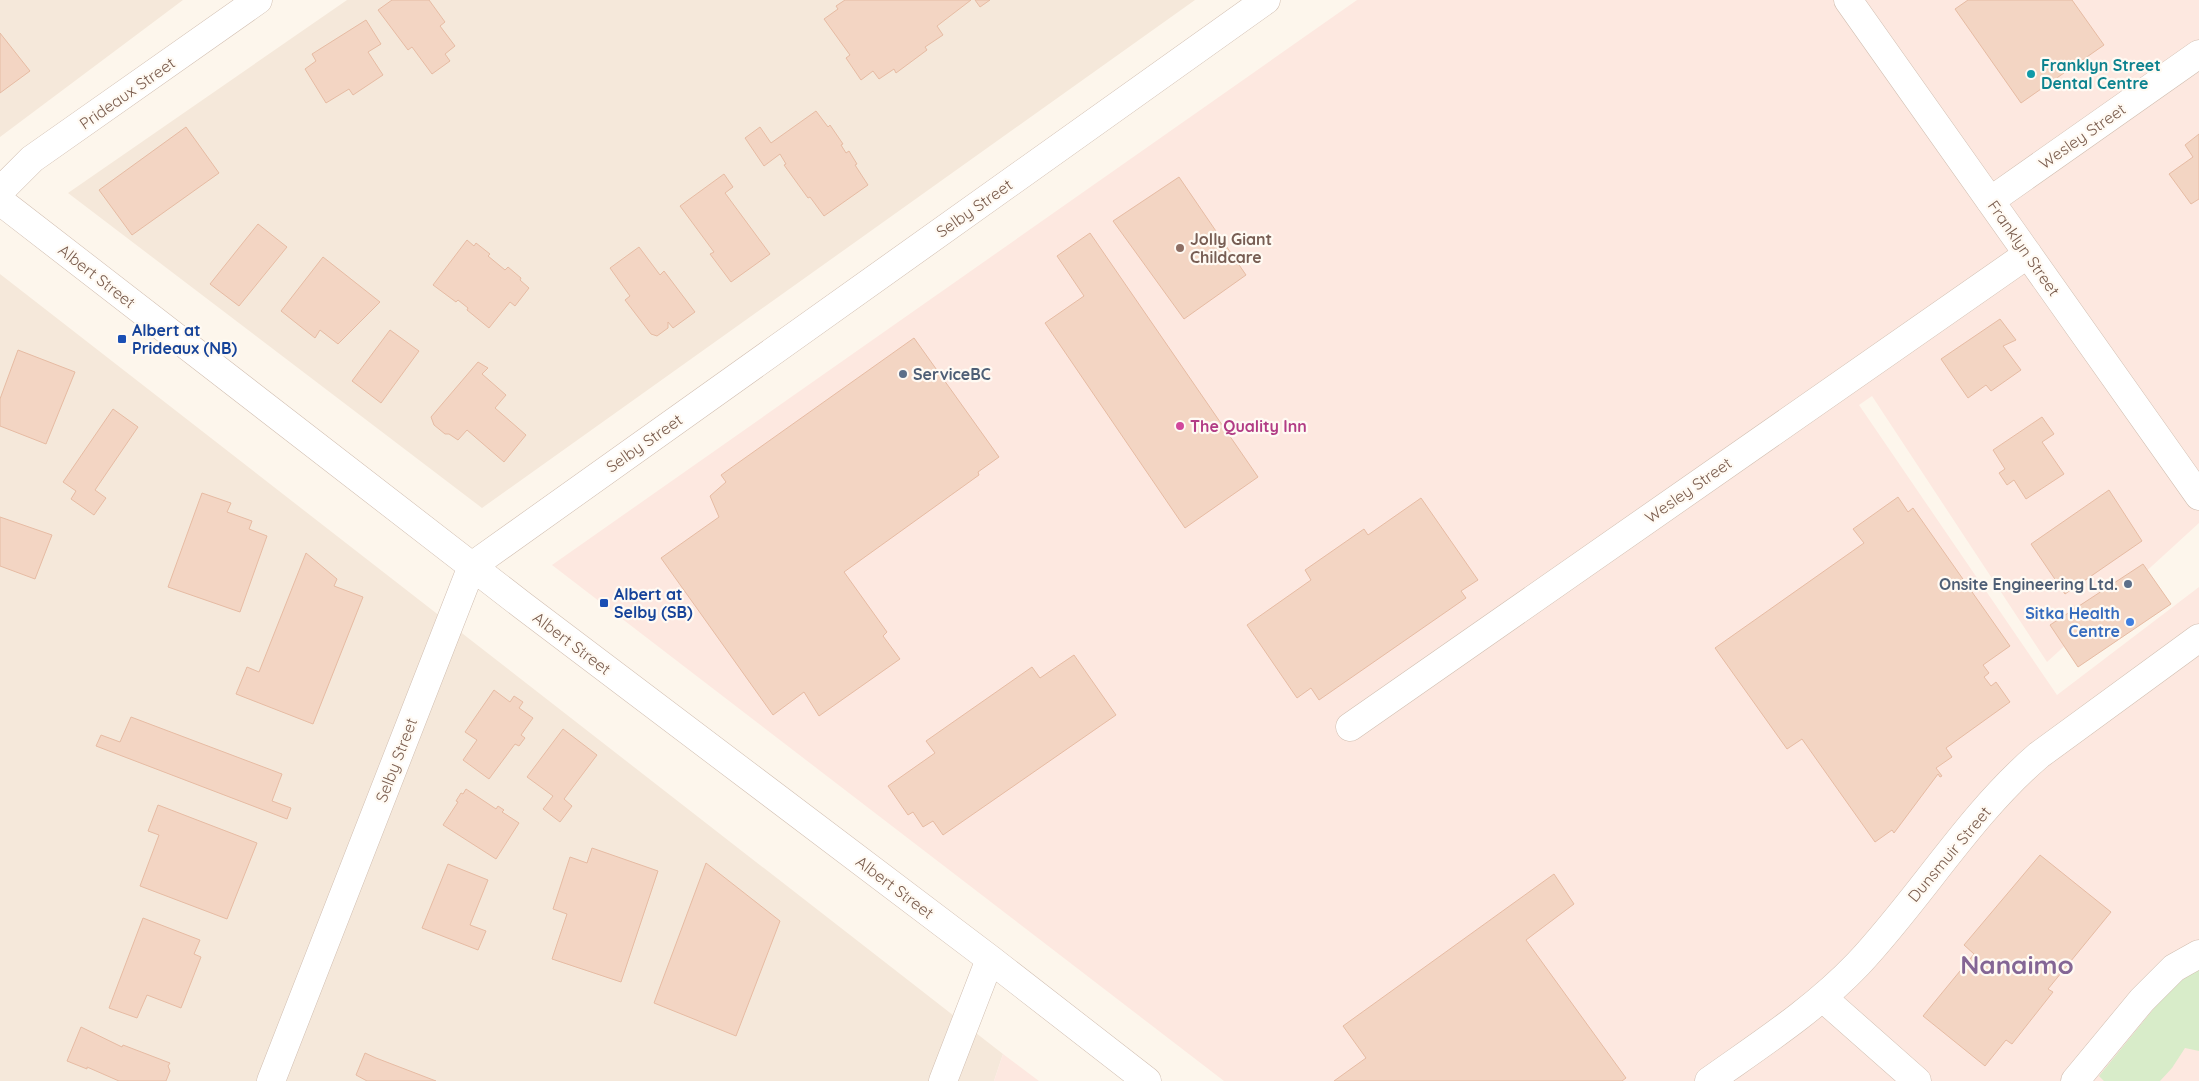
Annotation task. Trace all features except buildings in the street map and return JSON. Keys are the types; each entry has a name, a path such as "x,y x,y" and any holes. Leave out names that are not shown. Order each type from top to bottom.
{"street":[{"name":"Prideaux Street","path":"0,191 32,159 258,0"},
{"name":"Selby Street","path":"271,1081 472,566 1266,0"},
{"name":"Franklyn Street","path":"1848,0 2199,496"},
{"name":"Wesley Street","path":"1990,201 2199,54"},
{"name":"Albert Street","path":"0,202 472,566 990,959 1147,1081"},
{"name":"Wesley Street","path":"1350,727 2028,254"},
{"name":"Dunsmuir Street","path":"1709,1081 1823,998 1858,963 1986,809 2023,769 2046,750 2199,638"},
{"path":"2075,1081 2142,1000 2174,968 2199,954"},
{"path":"943,1081 990,959"},
{"path":"1823,998 1917,1081"}],"shaded area":[{"path":"0,0 183,0 0,137"},
{"path":"347,0 1195,0 482,508 68,193"},
{"path":"1357,0 2199,0 2199,523 2047,662 1872,396 1859,405 2057,695 2199,587 2199,1081 1224,1081 552,565"},
{"path":"0,274 1003,1054 994,1081 0,1081"},
{"path":"1003,1054 1039,1081 994,1081"}],"green space":[{"path":"2199,968 2199,1051 2185,1048 2172,1068 2160,1081 2104,1081 2099,1076 2160,1001 2174,986"}],"place":[{"name":"Franklyn Street Dental Centre","path":"2031,74"},
{"name":"Jolly Giant Childcare","path":"1180,248"},
{"name":"Albert at Prideaux (NB)","path":"122,339"},
{"name":"ServiceBC","path":"903,374"},
{"name":"The Quality Inn","path":"1180,426"},
{"name":"Onsite Engineering Ltd.","path":"2128,584"},
{"name":"Albert at Selby (SB)","path":"604,603"},
{"name":"Sitka Health Centre","path":"2130,622"}],"district":[{"name":"Nanaimo","path":"2017,964"}]}
